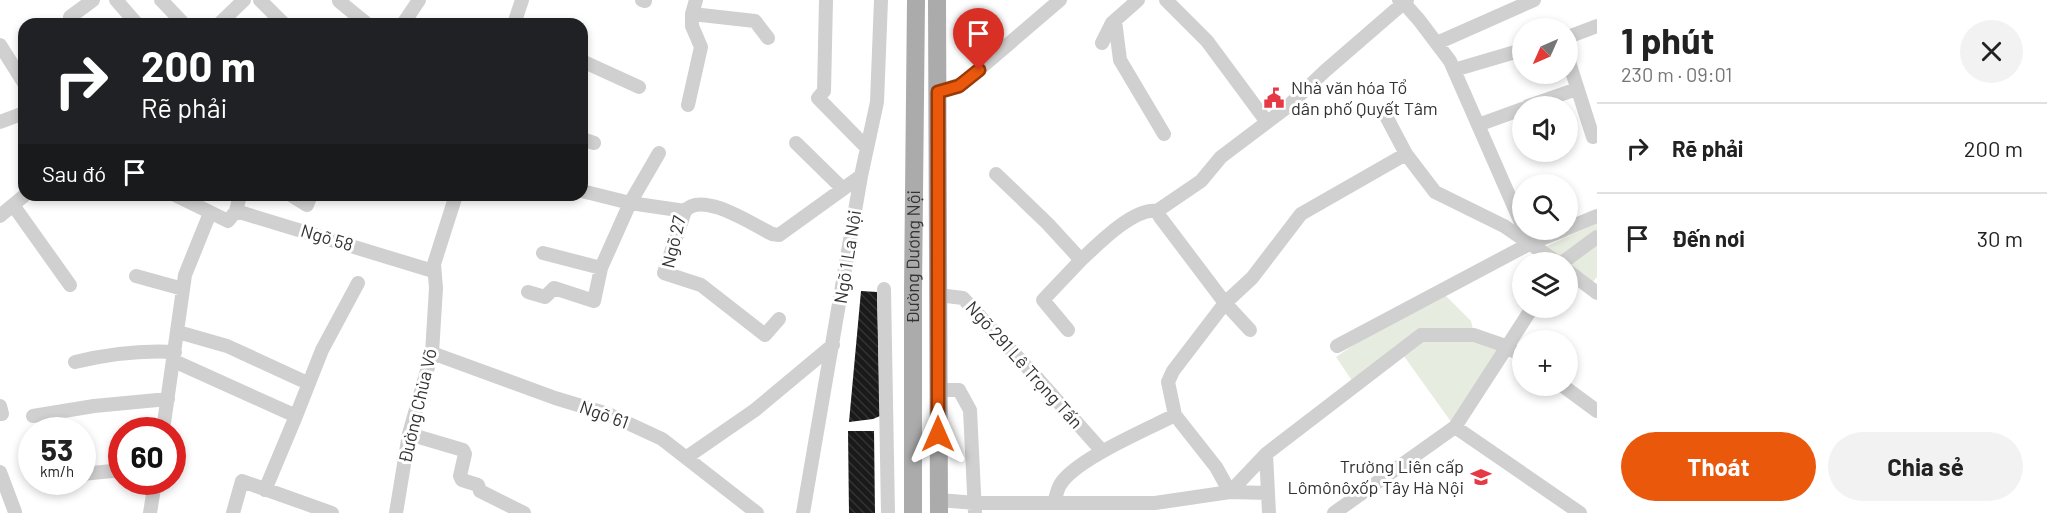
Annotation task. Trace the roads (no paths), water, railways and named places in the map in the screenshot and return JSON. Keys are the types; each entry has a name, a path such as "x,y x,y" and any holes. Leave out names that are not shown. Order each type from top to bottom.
{"main road":[{"name":"Đường Dương Nội","path":"913,513 916,0"},
{"name":"Đường Dương Nội","path":"938,0 939,506"}],"street":[{"path":"70,16 93,0"},
{"path":"116,0 132,18"},
{"path":"161,0 178,18"},
{"path":"225,18 244,0"},
{"path":"260,0 278,18"},
{"path":"407,18 419,0"},
{"path":"516,18 522,0"},
{"path":"688,105 701,47 692,26 692,14 696,0"},
{"path":"826,0 824,91 818,98 867,148"},
{"name":"Ngõ 1 La Nội","path":"803,513 861,176 877,102 881,0"},
{"path":"938,92 963,83 1060,0"},
{"path":"1102,43 1110,26 1138,0"},
{"path":"1166,0 1207,41 1268,122"},
{"path":"1437,43 1534,0"},
{"path":"339,1 360,18"},
{"path":"1157,212 1201,181 1221,157 1268,122 1403,1 1437,43 1454,69 1512,202"},
{"path":"692,14 755,21 768,38"},
{"path":"1115,21 1120,60 1164,134"},
{"path":"1578,33 1597,26"},
{"path":"0,45 18,74"},
{"path":"1454,69 1512,53"},
{"path":"588,64 639,87"},
{"path":"1576,84 1593,137"},
{"path":"1557,96 1577,89"},
{"path":"1478,125 1512,113"},
{"path":"0,122 18,115"},
{"path":"1387,118 1406,154 1435,192 1504,226 1543,252"},
{"path":"796,143 843,189"},
{"path":"528,292 545,297 554,288 594,302 601,268 630,203 659,153"},
{"path":"1230,492 1215,467 1175,415 1168,382 1173,371 1225,303 1252,278 1301,214 1406,154"},
{"path":"996,174 1048,224 1081,260"},
{"path":"685,211 688,206 696,204 709,205 772,234 779,235 861,176"},
{"name":"Ngõ 27","path":"588,192 630,203 685,211 664,273 702,285 765,335 779,320"},
{"path":"0,216 18,201"},
{"path":"187,201 228,221 236,211 238,201"},
{"name":"Đường Chùa Võ","path":"396,513 409,434 432,353 436,288 434,264 454,201"},
{"path":"13,205 70,285"},
{"path":"1068,330 1043,300 1081,260 1110,234 1134,217 1151,210 1157,212 1225,303 1250,330"},
{"name":"Ngõ 58","path":"236,211 433,271"},
{"path":"165,417 185,275 210,213"},
{"path":"1578,224 1597,216"},
{"path":"1577,252 1597,237"},
{"path":"1337,346 1538,240"},
{"path":"543,253 601,268"},
{"path":"136,276 183,289"},
{"path":"1578,279 1597,293"},
{"path":"265,489 322,350 358,283"},
{"path":"884,289 888,513"},
{"name":"Ngõ 291 Lê Trọng Tấn","path":"938,296 963,298 1102,451"},
{"path":"1334,513 1455,427 1525,318"},
{"path":"178,332 227,345 301,380"},
{"path":"1230,492 1266,454 1421,335 1474,335 1512,350"},
{"path":"687,457 755,410 833,345"},
{"path":"75,362 146,350 175,356 296,416"},
{"name":"Ngõ 61","path":"432,353 555,398 608,414 662,438 757,513"},
{"path":"1495,363 1512,359"},
{"path":"938,390 959,390 970,411 975,508"},
{"path":"1577,396 1597,411"},
{"path":"33,416 94,406 168,399"},
{"path":"0,406 2,414 0,414"},
{"path":"1054,503 1060,484 1080,465 1102,451 1175,415"},
{"path":"1455,427 1580,513"},
{"path":"409,434 463,450 465,454 460,476 462,480 478,485 480,491 524,513"},
{"path":"1266,454 1269,513"},
{"path":"0,472 15,512"},
{"path":"233,513 242,481 332,513"},
{"path":"939,506 975,508 1054,503 1155,508 1230,492 1268,493"},
{"path":"150,513 153,495"}],"place":[{"name":"Nhà văn hóa Tổ dân phố Quyết Tâm","path":"1274,98"},
{"name":"Trường Liên cấp Lômônôxốp Tây Hà Nội","path":"1481,477"}]}
